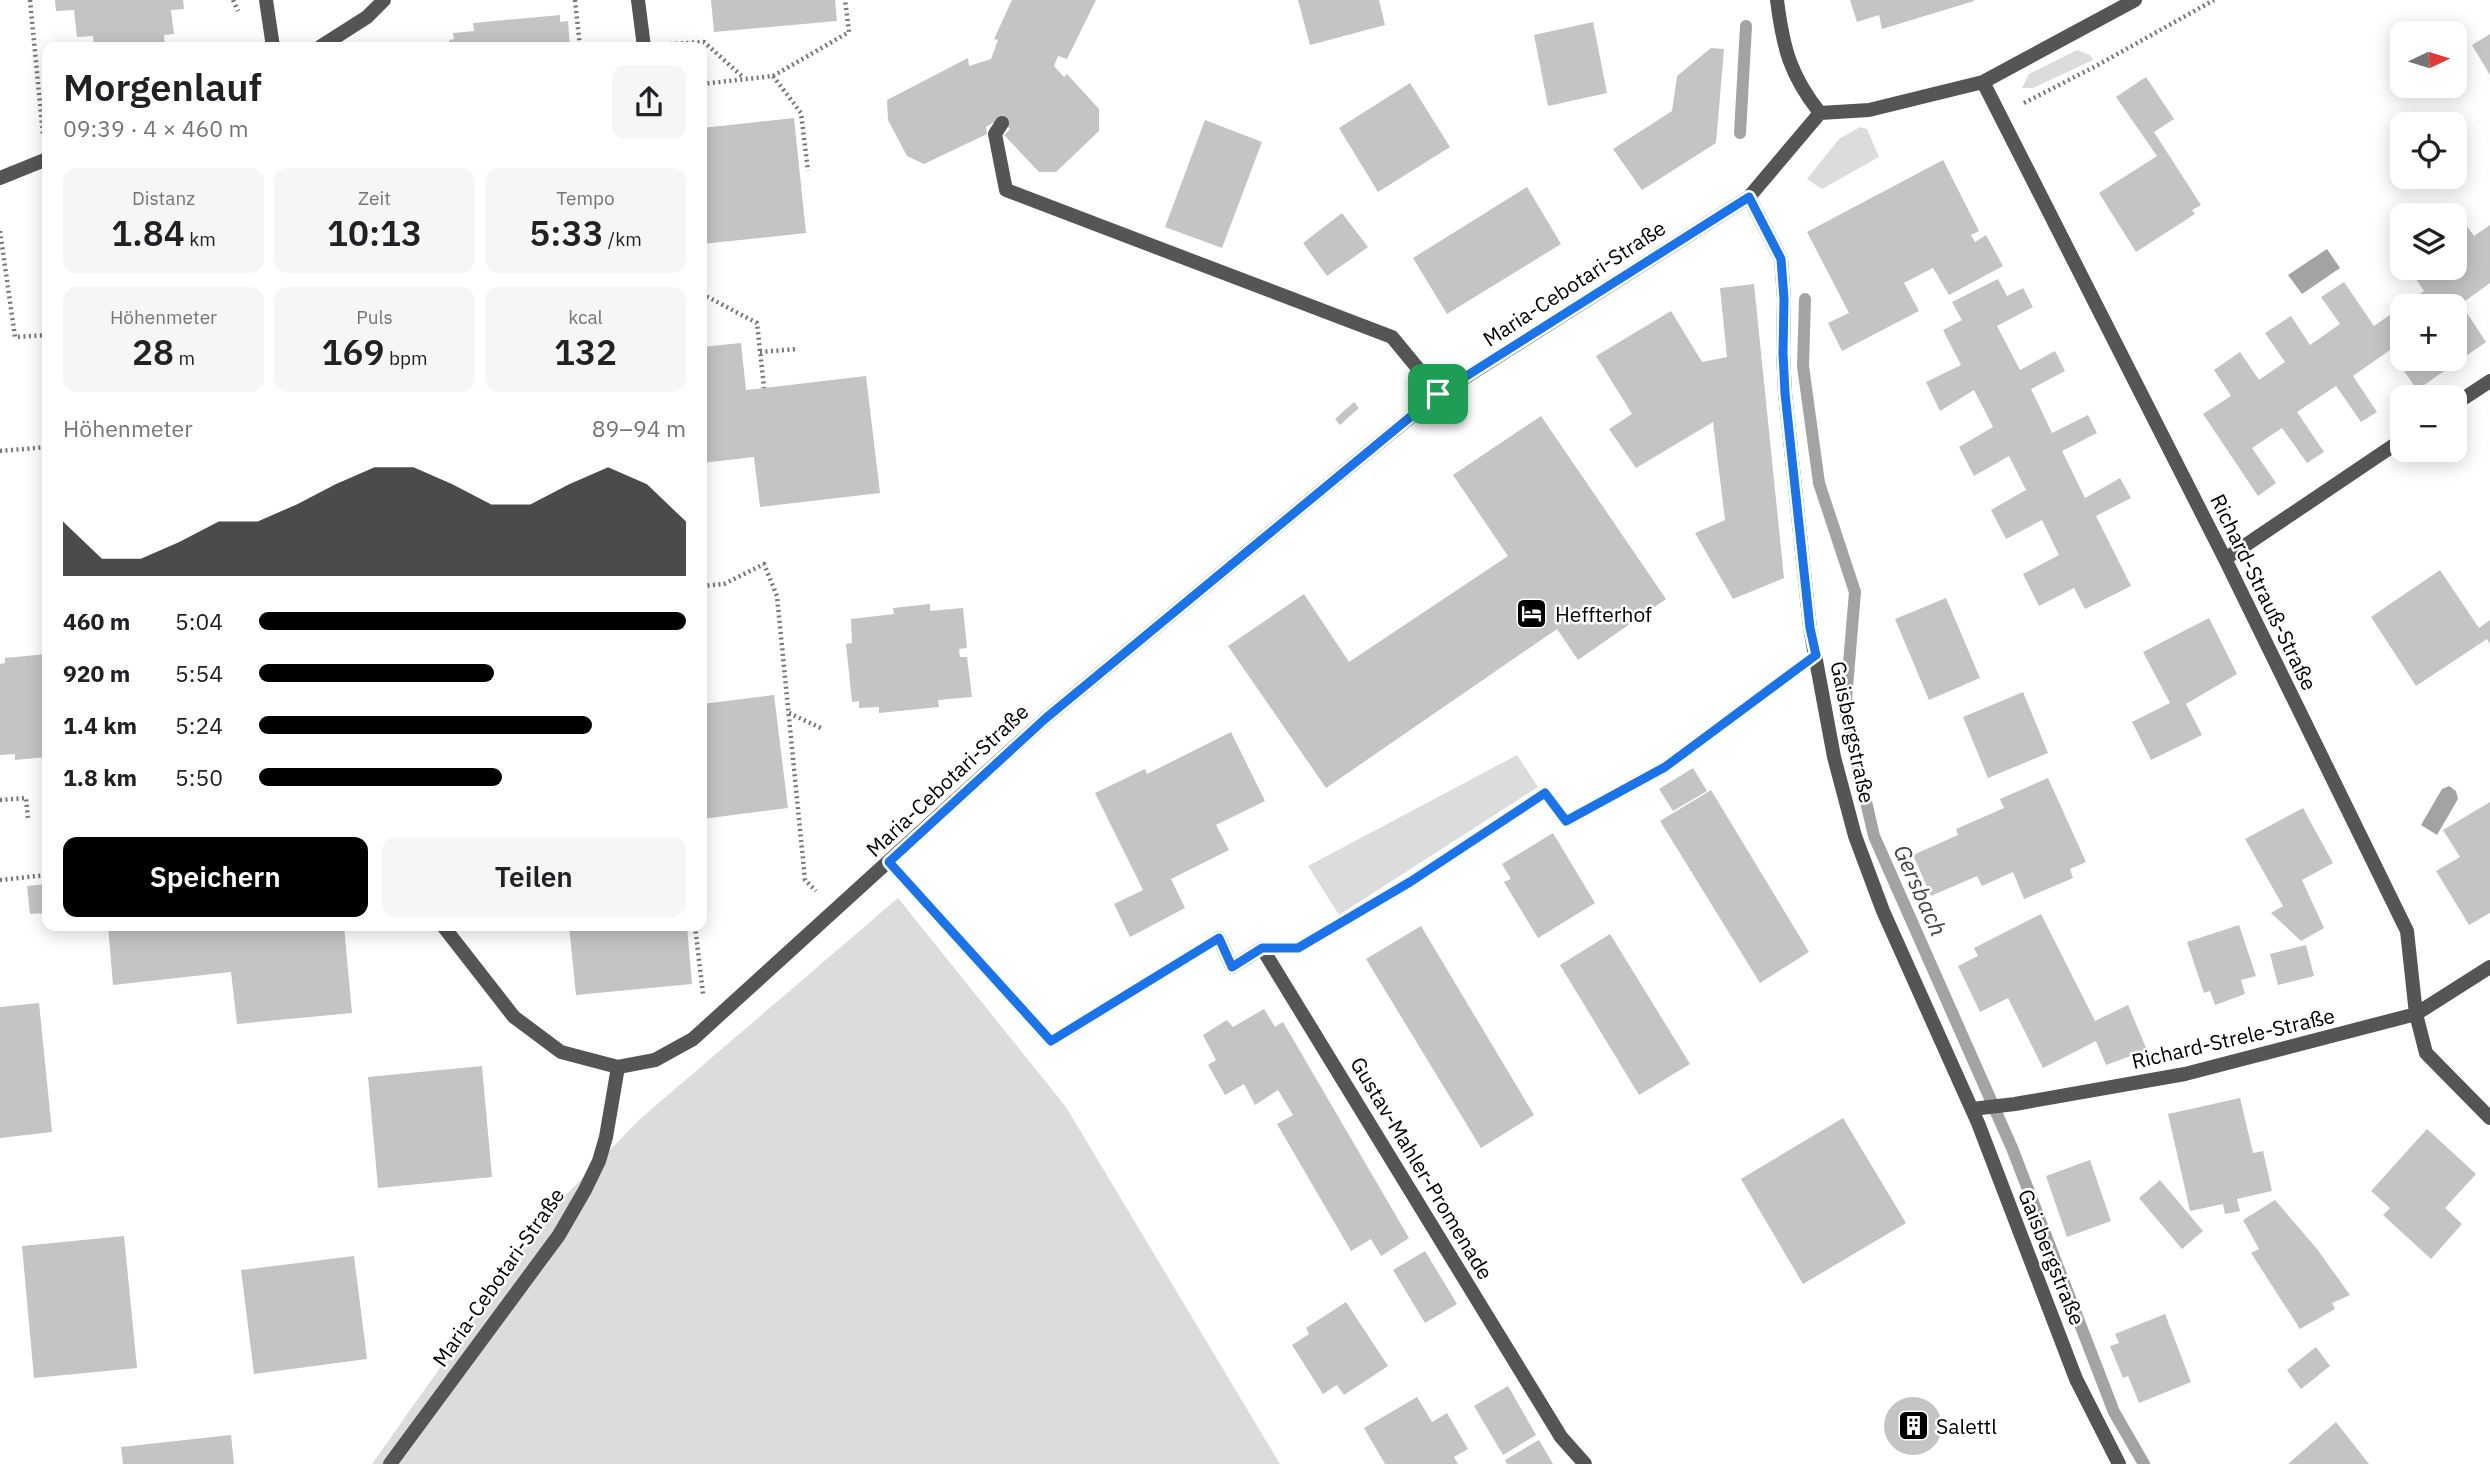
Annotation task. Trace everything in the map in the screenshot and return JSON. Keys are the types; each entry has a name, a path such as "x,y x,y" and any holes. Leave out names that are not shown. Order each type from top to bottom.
{"street":[{"path":"266,0 272,42"},
{"path":"328,42 358,23 384,0"},
{"path":"638,0 643,42"},
{"path":"1777,0 1782,42 1803,91 1820,113"},
{"path":"1749,197 1820,113 1869,110 1983,82 2135,0"},
{"name":"Richard-Strauß-Straße","path":"1983,82 2225,559 2407,931 2416,1014 2426,1053 2490,1118"},
{"path":"1002,123 995,134 1006,190 1392,337 1438,394"},
{"path":"0,178 42,162"},
{"name":"Maria-Cebotari-Straße","path":"390,1464 559,1235 579,1201 599,1161 606,1137 618,1067 655,1060 693,1039 1046,718 1438,394 1749,197"},
{"name":"Gaisbergstraße","path":"1749,197 1781,259 1786,405 1810,628 1834,757 1854,836 1883,911 1972,1109 2038,1281 2055,1318 2076,1379 2119,1464"},
{"path":"2467,396 2490,381"},
{"path":"2225,559 2390,448"},
{"path":"447,931 514,1017 562,1052 618,1067"},
{"path":"1219,938 1232,967 1262,948"},
{"name":"Gustav-Mahler-Promenade","path":"1262,948 1562,1437 1585,1464"},
{"name":"Richard-Strele-Straße","path":"1972,1109 2185,1074 2416,1014 2490,967"}],"path":[{"path":"30,0 42,120"},
{"path":"575,0 579,42"},
{"path":"707,83 773,76 849,32 845,0"},
{"path":"1998,114 2096,66 2214,0"},
{"path":"707,45 745,79"},
{"path":"773,76 801,113 808,171"},
{"path":"0,231 15,337 42,335"},
{"path":"707,297 757,323 764,388"},
{"path":"760,352 797,349"},
{"path":"0,451 42,447"},
{"path":"707,586 724,584 764,564 777,596 805,880 835,912"},
{"path":"1262,948 1298,948 1410,882 1545,793 1566,821 1665,767 1816,655"},
{"path":"788,713 823,729"},
{"path":"0,800 26,798 28,819"},
{"path":"889,862 1051,1041 1219,938"},
{"path":"0,880 42,876"},
{"path":"696,931 707,1026"}],"shaded area":[{"path":"2077,50 2090,55 2093,60 2033,88 2022,88 2029,74"},
{"path":"1860,127 1867,129 1879,157 1822,189 1807,179 1839,139"},
{"path":"2327,249 2340,268 2302,294 2288,275"},
{"path":"1517,755 1538,787 1339,915 1308,866"},
{"path":"2449,786 2456,791 2458,799 2437,835 2421,825 2442,789"},
{"path":"898,898 1066,1107 1280,1464 372,1464 553,1208 640,1119"}],"building":[{"path":"55,0 183,0 184,9 171,10 174,34 164,35 165,42 94,42 93,36 77,37 74,10 56,11"},
{"path":"711,0 835,0 837,21 714,32"},
{"path":"1012,0 1096,0 1067,59 1058,56 1054,66 1064,77 1067,74 1099,109 1099,131 1056,172 1039,172 1004,135 1010,129 998,120 986,127 987,134 924,164 907,156 888,120 887,100 968,58 969,66 991,59 998,40 994,39"},
{"path":"1298,0 1379,0 1385,25 1310,45"},
{"path":"1850,0 1974,1 1882,29 1879,15 1857,22"},
{"path":"560,15 560,22 568,21 570,42 449,42 454,39 453,33 474,31 473,23"},
{"path":"1593,22 1607,93 1548,106 1534,35"},
{"path":"2490,34 2490,75 2472,45"},
{"path":"1711,48 1724,49 1716,143 1642,190 1613,149 1672,111 1677,76"},
{"path":"2146,77 2174,119 2154,132 2201,205 2192,210 2195,214 2136,252 2099,193 2157,156 2116,97"},
{"path":"1410,83 1450,147 1378,192 1339,128"},
{"path":"794,118 806,233 707,243 707,127"},
{"path":"1205,120 1262,142 1222,248 1165,227"},
{"path":"1943,160 1979,231 1971,235 1975,242 1986,235 2003,266 1949,295 1933,268 1904,283 1919,311 1842,351 1828,323 1849,313 1807,232"},
{"path":"1527,187 1561,244 1447,314 1413,258"},
{"path":"1342,213 1368,247 1327,276 1303,243"},
{"path":"2490,225 2490,283 2467,300 2467,294 2420,294 2424,291 2417,280 2467,280 2467,226 2474,236"},
{"path":"1998,279 2007,296 2023,288 2033,307 1997,326 2020,370 2055,351 2065,371 2031,389 2052,433 2088,415 2097,433 2062,451 2085,498 2120,478 2131,498 2096,516 2131,586 2085,609 2074,588 2039,606 2023,574 2059,555 2042,520 2006,539 1991,510 2026,490 2009,456 1974,476 1959,447 1993,427 1974,390 1940,411 1926,382 1961,365 1943,330 1962,320 1952,302"},
{"path":"2344,282 2374,326 2390,315 2390,350 2353,376 2377,412 2361,422 2336,386 2297,412 2324,452 2307,463 2282,428 2252,448 2276,483 2258,496 2203,414 2231,396 2214,370 2240,352 2259,380 2285,362 2265,333 2291,316 2310,345 2340,324 2321,297"},
{"path":"1754,284 1784,578 1733,599 1695,533 1725,520 1713,422 1636,468 1609,429 1632,414 1596,356 1671,311 1702,362 1727,357 1720,288"},
{"path":"2467,313 2486,342 2467,355"},
{"path":"741,343 746,390 866,376 880,493 760,507 754,457 707,462 707,346"},
{"path":"2404,371 2444,371 2424,385 2414,385"},
{"path":"1354,402 1359,408 1340,425 1335,419"},
{"name":"Heffterhof","path":"1541,416 1666,599 1578,660 1557,629 1326,788 1228,646 1304,594 1349,662 1508,556 1453,475"},
{"path":"2440,570 2479,628 2490,620 2490,644 2487,639 2416,686 2371,617"},
{"path":"1946,598 1980,678 1929,700 1895,619"},
{"path":"930,604 930,611 963,608 967,648 959,649 960,657 967,657 972,697 938,700 939,707 879,713 879,707 859,708 859,701 852,702 846,644 852,643 851,619 894,614 893,608"},
{"path":"2209,618 2237,674 2186,704 2202,735 2151,760 2132,722 2170,703 2143,652"},
{"path":"42,654 42,757 15,760 15,754 0,755 0,664 5,663 5,658"},
{"path":"2023,692 2048,753 1988,778 1963,717"},
{"path":"774,695 788,808 707,818 707,703"},
{"path":"1231,732 1265,801 1216,825 1229,850 1171,879 1185,908 1130,937 1114,904 1143,890 1095,793 1145,769 1147,774"},
{"path":"1693,768 1707,791 1673,811 1659,789"},
{"path":"2048,778 2086,862 2070,869 2073,878 2024,899 2013,872 1982,886 1977,876 1931,896 1913,855 1958,835 1956,829 2004,808 2000,799"},
{"path":"1711,790 1809,952 1760,983 1660,821"},
{"path":"2490,802 2490,913 2469,925 2436,871 2460,857 2443,830"},
{"path":"2303,808 2333,863 2302,880 2324,928 2301,941 2271,913 2283,906 2245,839"},
{"path":"1553,833 1595,903 1538,938 1504,882 1511,879 1502,864"},
{"path":"42,884 42,913 30,914 27,886"},
{"path":"2041,914 2095,1021 2128,1005 2147,1050 2106,1065 2096,1041 2043,1068 2008,998 1980,1012 1958,966 1978,956 1974,948"},
{"path":"2239,925 2256,976 2241,980 2245,994 2215,1005 2210,991 2204,993 2187,942"},
{"path":"1421,926 1534,1115 1481,1148 1366,959"},
{"path":"108,931 344,931 352,1013 237,1024 231,972 113,985"},
{"path":"570,931 687,931 692,984 576,995"},
{"path":"1610,934 1690,1064 1639,1095 1560,965"},
{"path":"2306,945 2314,976 2278,985 2270,954"},
{"path":"39,1003 52,1132 0,1138 0,1007"},
{"path":"1264,1009 1275,1027 1283,1022 1409,1238 1381,1256 1371,1239 1351,1251 1277,1124 1293,1115 1278,1090 1255,1105 1244,1084 1225,1095 1208,1065 1216,1060 1203,1035 1227,1020 1233,1027"},
{"path":"482,1066 492,1177 378,1188 368,1077"},
{"path":"2240,1098 2253,1153 2263,1151 2272,1191 2237,1199 2240,1211 2225,1214 2223,1204 2190,1211 2168,1114"},
{"path":"1843,1118 1906,1223 1803,1284 1741,1179"},
{"path":"2427,1129 2476,1174 2445,1208 2462,1224 2431,1259 2383,1215 2390,1208 2371,1191"},
{"path":"2090,1160 2111,1221 2067,1237 2046,1176"},
{"path":"2160,1180 2203,1231 2182,1249 2139,1198"},
{"path":"2275,1200 2317,1249 2350,1295 2332,1303 2335,1309 2300,1329 2251,1253 2259,1249 2243,1220"},
{"path":"124,1236 137,1368 34,1378 22,1246"},
{"path":"1425,1251 1457,1304 1425,1323 1393,1270"},
{"path":"354,1256 367,1359 254,1374 241,1270"},
{"path":"1346,1302 1388,1366 1344,1395 1337,1385 1323,1394 1292,1345 1309,1334 1306,1328"},
{"path":"2165,1314 2191,1382 2139,1403 2128,1376 2123,1378 2110,1346 2119,1343 2115,1334"},
{"path":"2316,1347 2330,1366 2301,1389 2287,1370"},
{"path":"1508,1386 1536,1435 1503,1455 1474,1406"},
{"path":"1417,1397 1432,1422 1447,1413 1468,1449 1454,1457 1458,1464 1385,1464 1364,1428"},
{"name":"Salettl","path":"1913,1397 1934,1405 1942,1426 1934,1447 1913,1455 1892,1447 1884,1426 1892,1405"},
{"path":"2336,1422 2369,1464 2288,1464"},
{"path":"231,1435 234,1464 123,1464 121,1447"},
{"path":"1539,1440 1553,1464 1507,1464 1505,1460"}],"waterway":[{"name":"Gersbach","path":"1740,133 1746,26"},
{"name":"Gersbach","path":"1805,299 1803,366 1819,483 1855,592 1845,711 1874,836 2012,1148 2114,1412 2144,1464"}],"place":[{"name":"Heffterhof","path":"1532,614"},
{"name":"Salettl","path":"1913,1426"}],"route":[{"path":"1749,197 1781,259 1785,393 1810,628 1816,655 1665,767 1566,821 1545,793 1410,882 1298,948 1262,948 1232,967 1219,938 1051,1041 889,862 1046,718 1438,394 1749,197"}]}
